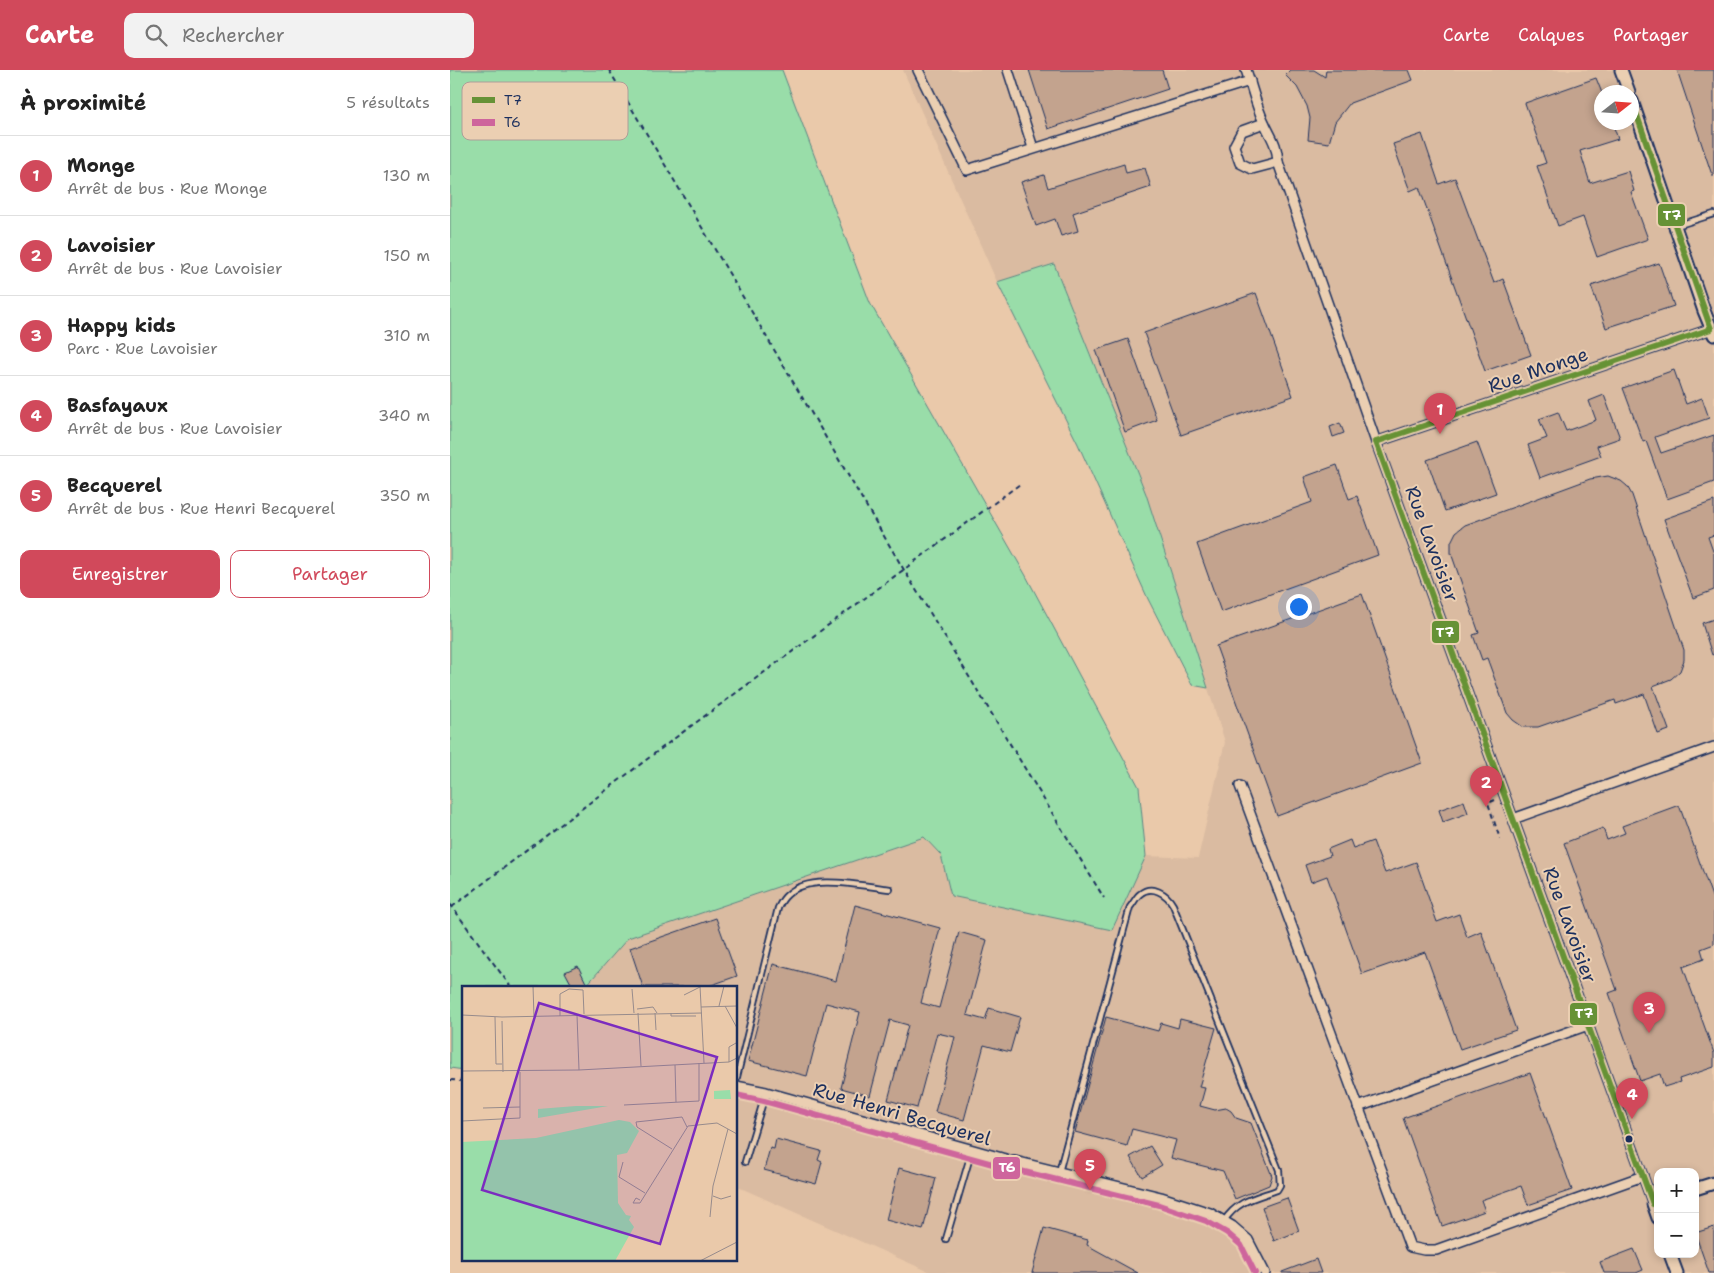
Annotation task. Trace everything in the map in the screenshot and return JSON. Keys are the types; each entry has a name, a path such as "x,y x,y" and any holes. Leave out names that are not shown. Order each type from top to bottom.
{"street":[{"path":"918,70 968,170 1250,81"},
{"path":"1008,70 1033,148"},
{"name":"Rue Lavoisier","path":"1246,70 1264,122 1275,143 1278,162 1376,442 1512,819 1643,1176 1654,1201"},
{"path":"1621,70 1626,85"},
{"path":"1264,122 1242,131 1234,146 1240,163 1252,169 1278,162"},
{"path":"1639,122 1712,332"},
{"name":"Rue Monge","path":"1376,442 1712,332"},
{"path":"1512,819 1714,748"},
{"path":"1240,786 1410,1247 1436,1250 1643,1176"},
{"path":"1358,1107 1588,1026"},
{"name":"Rue Henri Becquerel","path":"738,1086 766,1092 972,1150 1161,1197 1210,1213 1224,1221 1248,1240 1265,1273"},
{"path":"1699,1189 1714,1183"},
{"path":"1671,1258 1677,1273"}],"lane":[{"path":"1674,226 1714,214"},
{"path":"738,1072 778,908 787,894 804,885 823,882 890,889"},
{"path":"1059,1172 1130,908 1140,894 1147,891 1160,892 1169,898 1173,905 1279,1170 1280,1185 1277,1190 1237,1205 1224,1221"},
{"path":"745,1162 766,1092"},
{"path":"946,1239 972,1150"}],"path":[{"path":"609,70 616,82"},
{"path":"628,102 904,569 1104,898"},
{"path":"452,907 679,735 1020,484"},
{"path":"1500,839 1488,803 1505,797"},
{"path":"450,904 510,986"}],"shaded area":[{"path":"903,70 1714,70 1714,1273 932,1273 738,1187 738,986 586,986 628,938 924,837 941,855 952,896 1112,929 1146,856 1198,858 1225,742 1146,494 1054,264 997,282"}],"green space":[{"path":"450,70 782,70 870,303 1025,574 1139,787 1146,856 1112,930 951,896 941,855 924,837 628,938 586,986 462,986 462,1070 450,1068"},
{"path":"1054,264 1146,494 1208,688 1192,685 1148,599 1078,444 997,282"}],"building":[{"path":"1029,70 1162,70 1168,89 1048,129"},
{"path":"1290,70 1314,70 1325,77 1326,70 1409,70 1413,80 1350,103 1335,122 1329,143 1308,140 1310,118 1307,106 1297,87 1285,75"},
{"path":"1677,70 1714,70 1714,175 1712,175"},
{"path":"1596,78 1599,85 1594,85 1594,130 1615,130 1618,139 1580,151 1590,183 1628,171 1634,191 1631,192 1648,239 1597,257 1583,217 1558,226 1537,166 1546,163 1525,103"},
{"path":"1422,134 1439,184 1455,178 1494,283 1503,279 1531,355 1485,371 1419,187 1410,191 1393,144"},
{"path":"1124,164 1126,173 1145,168 1151,187 1073,213 1078,231 1061,236 1055,219 1036,226 1021,182 1044,175 1048,188"},
{"path":"1659,263 1674,306 1606,328 1591,286"},
{"path":"1256,293 1293,396 1181,435 1144,333"},
{"path":"1128,339 1157,420 1125,432 1096,350"},
{"path":"1674,370 1686,404 1702,398 1709,418 1655,437 1661,453 1714,435 1714,482 1667,499 1646,441 1643,442 1623,388"},
{"path":"1604,395 1620,438 1597,446 1601,456 1540,478 1528,445 1547,438 1539,419 1558,412 1566,431 1596,420 1589,401"},
{"path":"1340,423 1344,433 1333,437 1330,427"},
{"path":"1477,442 1496,493 1445,511 1427,460"},
{"path":"1337,465 1349,499 1357,496 1378,555 1221,612 1197,544 1312,502 1304,477"},
{"path":"1608,476 1621,481 1627,486 1632,495 1684,650 1684,660 1680,671 1671,679 1653,686 1669,730 1658,734 1644,694 1616,704 1615,700 1538,727 1523,727 1507,713 1487,658 1482,660 1473,635 1479,633 1451,553 1451,542 1456,532 1465,525 1590,479"},
{"path":"1714,501 1714,535 1708,537 1714,554 1714,590 1693,598 1664,519"},
{"path":"1362,594 1422,763 1277,816 1216,646"},
{"path":"1714,619 1714,654 1712,655 1702,623"},
{"path":"1464,801 1468,813 1443,822 1439,810"},
{"path":"1679,805 1714,902 1714,944 1701,949 1704,959 1683,967 1714,1053 1714,1067 1679,1079 1680,1082 1664,1087 1660,1074 1640,1081 1609,993 1617,990 1564,843 1603,828 1607,840 1625,833 1622,826"},
{"path":"1350,840 1353,848 1373,841 1385,873 1416,862 1437,922 1459,914 1467,937 1481,931 1516,1030 1460,1049 1425,952 1362,974 1327,876 1311,882 1305,865 1330,856 1328,849"},
{"path":"855,905 940,928 921,1003 939,1008 959,932 987,940 967,1015 985,1020 989,1008 1020,1017 1010,1052 984,1045 964,1120 935,1112 955,1037 937,1033 917,1108 888,1100 908,1025 890,1020 870,1096 841,1088 860,1012 826,1003 807,1076 748,1061 773,964 836,981"},
{"path":"716,918 737,976 709,986 643,986 630,948"},
{"path":"578,966 588,986 572,986 565,972"},
{"path":"1106,1017 1158,1031 1161,1023 1178,1028 1180,1019 1216,1028 1199,1087 1205,1088 1200,1106 1215,1110 1226,1108 1236,1118 1251,1123 1272,1176 1269,1185 1235,1199 1223,1171 1171,1158 1176,1140 1132,1129 1127,1146 1075,1132"},
{"path":"1530,1073 1572,1190 1528,1205 1521,1186 1481,1200 1485,1211 1442,1226 1403,1118"},
{"path":"776,1139 821,1151 818,1160 822,1162 816,1184 764,1170 770,1148 774,1149"},
{"path":"1150,1146 1162,1165 1142,1177 1130,1157"},
{"path":"899,1168 936,1178 923,1230 886,1220"},
{"path":"1287,1198 1299,1231 1274,1241 1262,1207"},
{"path":"1714,1227 1714,1273 1709,1273 1699,1244 1699,1232"},
{"path":"1044,1228 1088,1240 1087,1245 1138,1273 1032,1273"},
{"path":"1634,1249 1643,1270 1636,1273 1604,1273 1600,1262"},
{"path":"1316,1259 1321,1273 1282,1273 1282,1272"}],"transit line":[{"name":"T7","path":"1639,121 1711,329"},
{"name":"T7","path":"1376,442 1711,329"},
{"name":"T7","path":"1376,442 1653,1204"},
{"name":"T6","path":"738,1095 1000,1166 1159,1205 1206,1221 1227,1233 1241,1245 1255,1273"}],"place":[{"name":"Monge","path":"1440,434"},
{"name":"Lavoisier","path":"1486,807"},
{"name":"Happy kids","path":"1649,1033"},
{"name":"Basfayaux","path":"1632,1119"},
{"name":"Becquerel","path":"1090,1190"}]}
